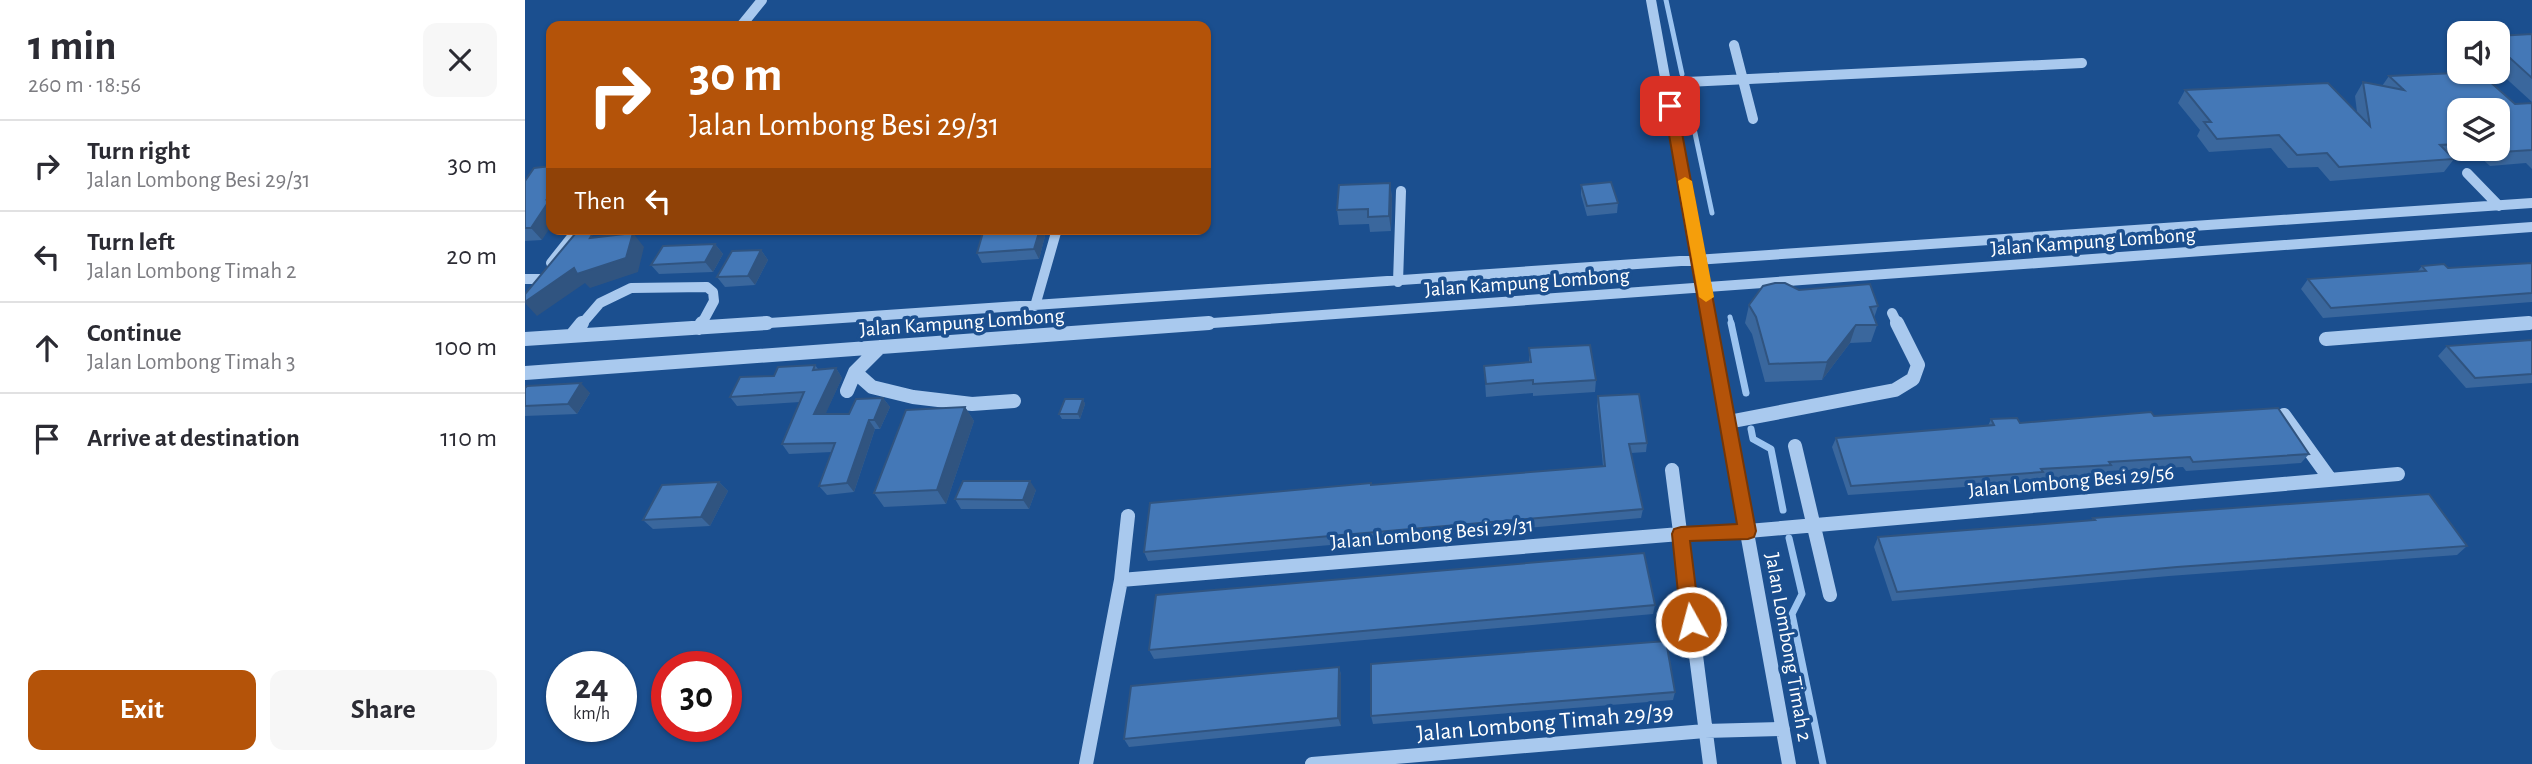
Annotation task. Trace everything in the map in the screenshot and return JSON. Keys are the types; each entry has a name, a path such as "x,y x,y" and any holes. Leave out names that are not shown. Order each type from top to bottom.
{"street":[{"path":"745,21 762,0"},
{"path":"1651,0 1705,288"},
{"path":"1734,45 1753,119"},
{"path":"1666,83 2082,63"},
{"path":"2467,173 2499,206"},
{"path":"1398,282 1401,191"},
{"name":"Jalan Kampung Lombong","path":"525,339 1398,282 2532,203"},
{"name":"Jalan Kampung Lombong","path":"525,373 2532,227"},
{"path":"525,296 573,235"},
{"path":"1035,306 1054,235"},
{"path":"525,279 539,279"},
{"path":"573,334 600,303 631,288 707,287 713,292 714,301 699,328"},
{"name":"Jalan Lombong Timah 2","path":"1705,288 1789,764"},
{"path":"1728,422 1895,390 1913,379 1918,365 1892,313"},
{"path":"2326,339 2532,323"},
{"path":"847,391 855,372 880,348"},
{"path":"855,372 872,387 911,403 972,404 1014,401"},
{"path":"2284,415 2330,480"},
{"path":"1794,446 1830,595"},
{"path":"1672,470 1710,764"},
{"name":"Jalan Lombong Besi 29/56","path":"1748,531 2398,474"},
{"path":"1086,764 1121,580 1128,516"},
{"name":"Jalan Lombong Besi 29/31","path":"1121,580 1681,534 1748,531"},
{"name":"Jalan Lombong Timah 29/39","path":"1312,764 1705,731 1783,729"}],"building":[{"path":"2532,34 2532,78 2510,58 2510,35"},
{"path":"2447,73 2447,84 2492,84 2508,98 2447,98 2447,145 2440,145 2447,152 2447,159 2339,167 2327,153 2297,155 2279,135 2217,139 2204,122 2211,122 2185,90 2328,83 2370,126 2363,82 2404,90 2389,76"},
{"path":"2510,100 2515,104 2532,103 2532,150 2510,151"},
{"path":"546,167 546,206 531,228 525,228 525,181 534,168"},
{"path":"1611,182 1618,203 1587,206 1581,185"},
{"path":"1390,183 1389,216 1368,217 1368,209 1337,210 1339,185"},
{"path":"574,235 592,235 590,238 632,235 626,258 577,274 574,268 525,302 525,294"},
{"path":"982,235 1038,235 1034,249 977,253"},
{"path":"715,244 705,262 651,265 663,246"},
{"path":"761,250 748,276 717,277 732,251"},
{"path":"2532,263 2532,293 2331,308 2308,279 2426,271 2422,266 2444,264 2448,268"},
{"path":"1785,283 1799,290 1870,284 1878,306 1870,307 1877,325 1856,325 1827,362 1769,364 1756,317 1749,305 1763,286"},
{"path":"2532,340 2532,374 2475,378 2447,346"},
{"path":"1590,345 1596,380 1533,384 1533,380 1486,384 1484,366 1531,362 1529,348"},
{"path":"815,365 813,370 836,368 814,414 849,414 856,399 883,398 874,420 869,420 847,483 819,486 835,443 782,444 804,392 730,397 740,377 774,376 778,367"},
{"path":"581,383 568,404 525,406 527,386"},
{"path":"1639,394 1647,443 1629,444 1643,509 1144,552 1150,503 1605,466 1598,396"},
{"path":"1065,399 1083,399 1078,414 1059,414"},
{"path":"965,407 937,490 874,493 906,410"},
{"path":"2278,408 2309,454 2193,462 2190,457 2109,462 2111,465 2041,469 2043,472 1851,486 1836,438 1994,425 1991,419 2017,418 2020,423 2151,412 2154,416"},
{"path":"963,481 1030,481 1023,500 955,499"},
{"path":"719,482 701,517 643,520 662,485"},
{"path":"2429,494 2467,546 2177,567 1897,592 1878,537 2095,520 2093,518"},
{"path":"1644,553 1655,605 1149,650 1156,595"},
{"path":"1666,641 1675,692 1371,716 1371,664"},
{"path":"1339,667 1338,718 1124,739 1131,686"}],"waterway":[{"path":"1666,0 1682,74"},
{"path":"1686,91 1712,213"},
{"path":"1730,317 1732,325"},
{"path":"1731,323 1746,393"},
{"path":"1751,429 1753,439 1771,449 1783,510"},
{"path":"1789,538 1802,594 1792,614 1823,764"}],"slow traffic":[{"path":"1685,181 1706,297"}],"route":[{"path":"1670,106 1748,531 1681,534 1691,622"}]}
